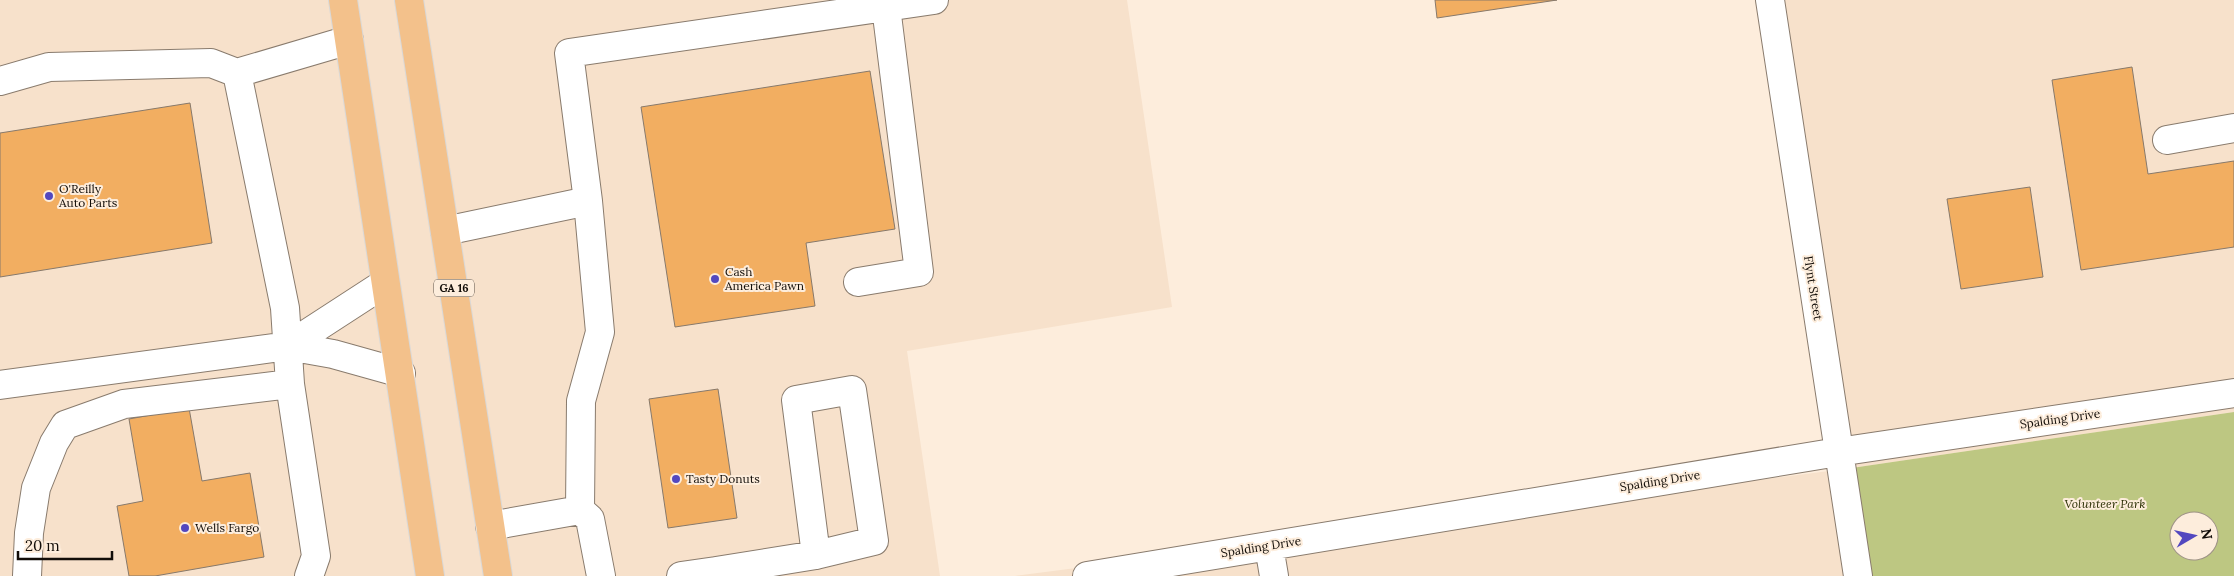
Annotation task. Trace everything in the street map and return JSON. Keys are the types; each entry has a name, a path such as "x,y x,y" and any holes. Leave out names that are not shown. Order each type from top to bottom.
{"main road":[{"path":"343,0 385,283 401,373 430,576"},
{"name":"GA 16","path":"409,0 498,576"}],"street":[{"path":"580,510 580,401 600,332 588,201 569,53 934,0"},
{"name":"Flynt Street","path":"1770,0 1858,576"},
{"path":"858,282 919,272 886,7"},
{"path":"0,80 49,67 211,63 237,73 349,40"},
{"path":"237,73 285,308 290,384 316,556 309,576"},
{"path":"2167,140 2234,128"},
{"path":"445,231 588,201"},
{"path":"288,346 385,283"},
{"path":"0,385 288,346 333,354 401,373"},
{"path":"27,576 29,533 36,488 54,443 65,425 124,404 290,384"},
{"path":"681,576 716,574 816,555 874,541 852,390 796,400 816,555"},
{"name":"Spalding Drive","path":"1088,576 1838,452 2234,393"},
{"path":"490,526 580,510 590,518 602,576"},
{"path":"1269,546 1274,576"}],"shaded area":[{"path":"0,0 1127,0 1172,307 907,351 940,576 0,576"},
{"path":"1769,0 2234,0 2234,412 1838,470 1856,576 1015,576 1837,470"}],"green space":[{"name":"Volunteer Park","path":"2234,412 2234,576 1856,576 1838,470"}],"building":[{"path":"1435,0 1557,0 1437,18"},
{"path":"2132,67 2148,174 2234,161 2234,247 2081,270 2052,80"},
{"path":"870,71 895,229 806,243 815,306 675,327 641,107"},
{"path":"190,103 212,243 0,277 0,133"},
{"path":"2030,187 2043,277 1961,289 1947,199"},
{"path":"718,389 737,518 668,528 649,399"},
{"path":"189,408 202,481 250,473 264,557 155,576 129,576 117,506 143,501 129,419"}],"place":[{"name":"O'Reilly Auto Parts","path":"49,196"},
{"name":"Cash America Pawn","path":"715,279"},
{"name":"Tasty Donuts","path":"676,479"},
{"name":"Wells Fargo","path":"185,528"}]}
